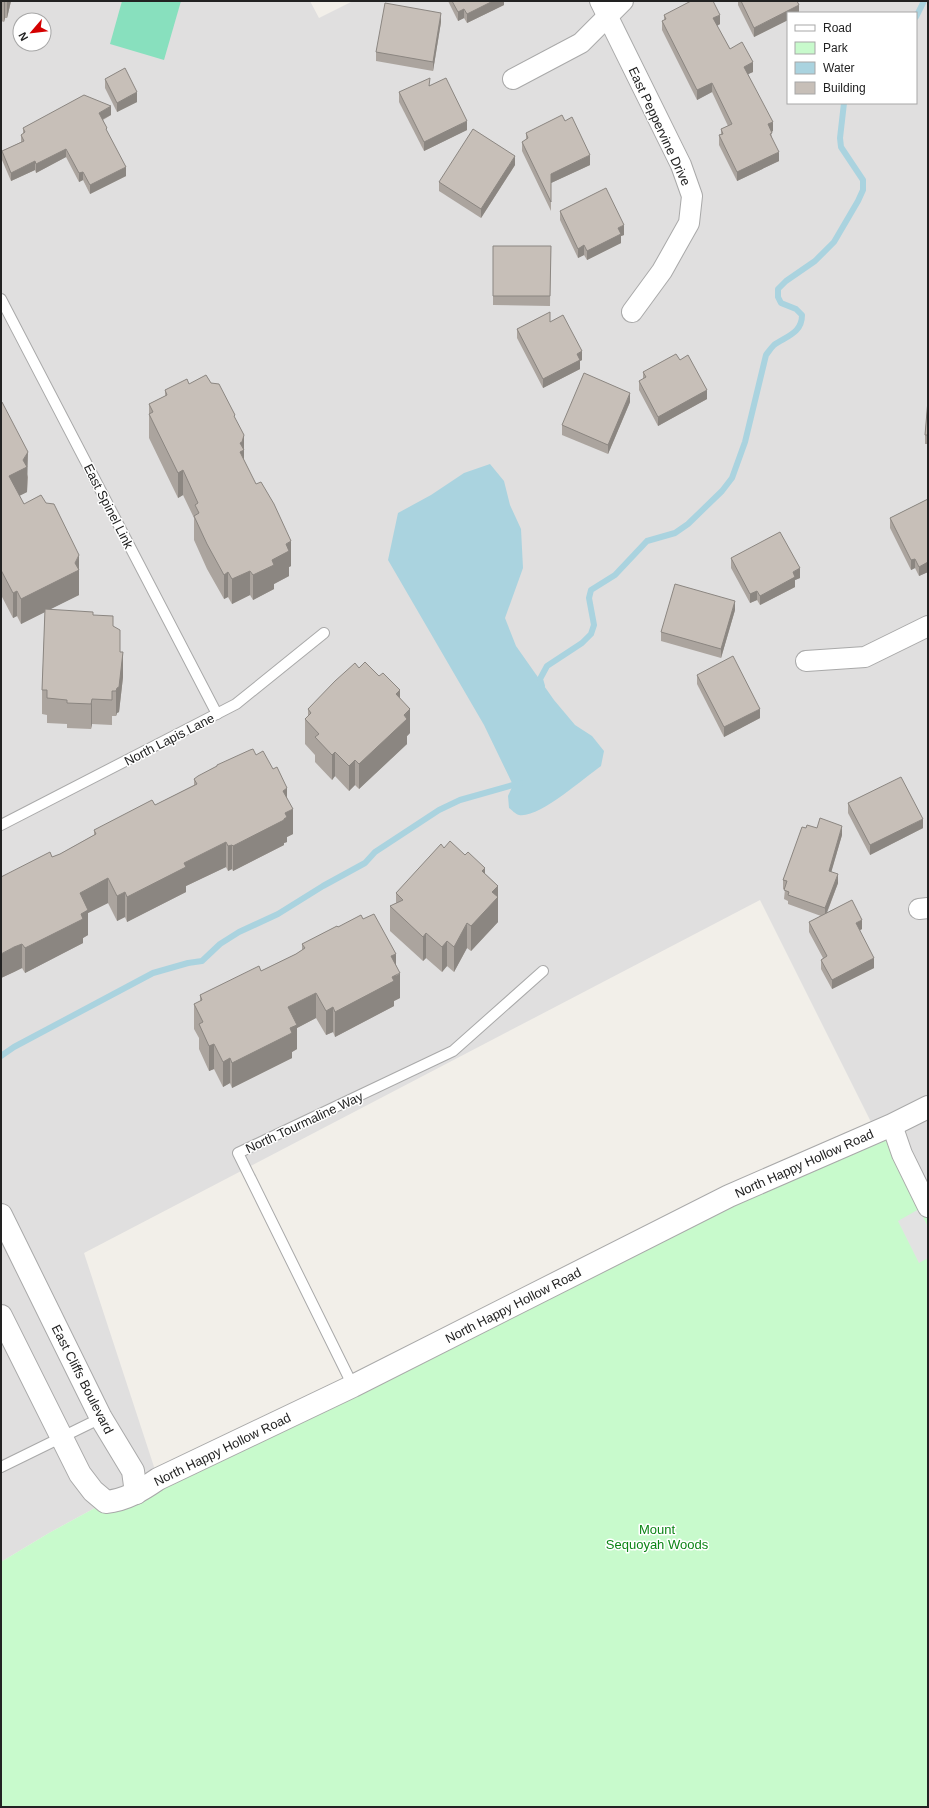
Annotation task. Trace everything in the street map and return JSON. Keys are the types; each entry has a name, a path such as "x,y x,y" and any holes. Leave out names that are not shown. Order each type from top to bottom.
{"street":[{"path":"512,79 581,43 604,9 623,1"},
{"name":"East Peppervine Drive","path":"604,9 681,165 692,196 689,223 662,271 632,312"},
{"path":"806,661 865,657 928,626"},
{"name":"North Happy Hollow Road","path":"136,1493 158,1480 353,1386 729,1196 892,1125 928,1107"},
{"path":"892,1125 902,1154 928,1207"},
{"name":"East Cliffs Boulevard","path":"1,1216 100,1418 134,1471 136,1493"},
{"path":"1,1316 80,1474 93,1491 106,1502 118,1501 136,1493"}],"lane":[{"name":"East Spinel Link","path":"1,299 217,714"},
{"name":"North Lapis Lane","path":"1,825 236,704 324,634"},
{"name":"North Tourmaline Way","path":"353,1386 238,1153 453,1051 543,971"},
{"path":"1,1467 100,1418"}],"shaded area":[{"path":"1,1 310,1 319,18 353,1 928,1 928,1207 876,1132 760,900 84,1253 158,1479 106,1502 49,1533 1,1562"},
{"path":"919,1209 928,1227 928,1258 919,1263 898,1221"}],"green space":[{"path":"122,1 181,1 164,60 110,44"},
{"name":"Mount Sequoyah Woods","path":"892,1125 928,1207 928,1807 1,1807 1,1562 49,1533 106,1502"}],"water":[{"path":"490,464 504,481 510,505 521,529 523,568 505,618 516,646 554,700 575,725 592,736 604,751 601,766 573,788 549,804 527,815 519,815 509,808 508,796 513,785 484,725 388,560 398,513 431,495 464,473"}],"building":[{"path":"452,1 493,1 467,14 464,9 458,12"},
{"path":"691,1 713,1 720,15 713,18 730,49 742,42 753,62 744,67 773,122 768,124 772,133 770,134 779,152 737,172 719,135 723,134 721,129 732,124 712,83 697,90 662,21 666,19 664,15"},
{"path":"741,1 797,1 799,5 754,28"},
{"path":"385,3 441,13 433,62 376,52"},
{"path":"125,68 137,92 117,103 105,79"},
{"path":"430,78 429,86 446,78 467,121 424,142 399,92"},
{"path":"84,95 111,106 99,113 126,167 90,185 83,172 79,173 66,149 36,164 35,161 11,173 2,151 24,141 21,135 25,132 23,128"},
{"path":"562,115 565,121 572,117 590,155 551,174 551,202 522,142 528,138 526,133"},
{"path":"473,129 515,156 481,209 439,182"},
{"path":"606,188 624,225 618,228 621,234 587,251 584,245 578,249 560,211"},
{"path":"493,246 551,246 550,296 493,296"},
{"path":"550,312 550,322 563,315 582,351 577,354 580,360 543,379 517,329"},
{"path":"676,354 680,360 688,355 707,390 658,417 639,381 646,377 643,372"},
{"path":"584,373 630,393 608,445 562,425"},
{"path":"206,375 211,383 219,384 235,415 234,416 244,435 242,442 240,443 244,450 240,452 256,484 261,482 274,504 291,541 286,544 289,551 272,560 274,565 253,575 250,571 232,579 228,572 224,575 207,544 194,516 199,513 195,505 198,503 183,470 178,473 149,414 153,412 149,404 167,395 165,390 187,379 189,384"},
{"path":"928,400 928,435 925,435"},
{"path":"1,401 28,452 23,460 27,467 9,476 24,504 41,495 46,503 54,504 79,555 75,563 79,570 21,599 17,591 13,593 1,570"},
{"path":"928,499 928,562 919,567 915,559 911,560 890,518"},
{"path":"780,532 800,568 793,572 795,577 760,596 757,591 750,594 731,558"},
{"path":"675,584 735,601 721,649 661,632"},
{"path":"45,609 93,612 93,615 113,616 113,626 120,630 120,652 123,652 119,687 116,691 112,691 112,700 92,699 91,704 67,703 67,700 47,698 47,690 42,690"},
{"path":"733,656 760,709 724,727 697,675"},
{"path":"365,662 379,676 383,673 400,690 396,694 410,709 404,715 407,719 359,764 355,760 349,766 335,752 332,755 315,737 319,734 305,719 311,713 308,709 335,681 355,663 359,668"},
{"path":"253,749 256,755 263,751 273,769 277,767 287,788 283,791 293,809 285,813 287,817 284,820 233,846 228,846 226,842 184,863 186,867 127,897 125,892 117,896 108,878 80,893 88,910 81,914 83,919 25,948 22,944 1,954 1,877 50,852 52,857 60,854 96,834 94,830 152,800 155,805 197,784 194,779 198,776 217,765"},
{"path":"901,777 923,819 870,845 848,803"},
{"path":"820,818 842,826 829,871 838,874 825,908 788,895 789,892 784,890 787,881 783,880 802,827 806,828 807,825 817,828"},
{"path":"450,841 465,855 468,852 485,868 482,871 498,886 492,892 498,897 471,926 467,923 454,947 447,941 442,947 426,933 423,937 390,906 403,900 396,893 441,844 444,848"},
{"path":"852,900 862,920 856,923 874,958 832,980 821,960 827,956 809,922"},
{"path":"374,914 396,954 391,956 400,973 392,977 394,981 335,1012 333,1007 326,1011 316,993 288,1007 297,1025 290,1028 292,1033 232,1063 230,1058 223,1062 214,1044 209,1046 199,1024 203,1022 194,1004 202,1000 200,995 259,966 261,971 296,954 305,948 302,944 337,926 338,927 361,915 363,919"}],"waterway":[{"path":"917,15 924,1"},
{"path":"542,686 540,679 547,666 582,643 591,634 594,625 589,598 591,590 615,575 647,541 675,533 688,524 722,491 732,478 745,442 766,355 774,345 797,330 801,321 802,315 796,309 781,303 778,297 778,289 786,281 815,261 834,242 863,190 863,180 841,147 840,138 844,104"},
{"path":"1,1056 14,1047 153,973 188,963 202,961 220,944 239,932 278,914 323,886 365,863 375,852 439,810 460,800 520,783"}]}
